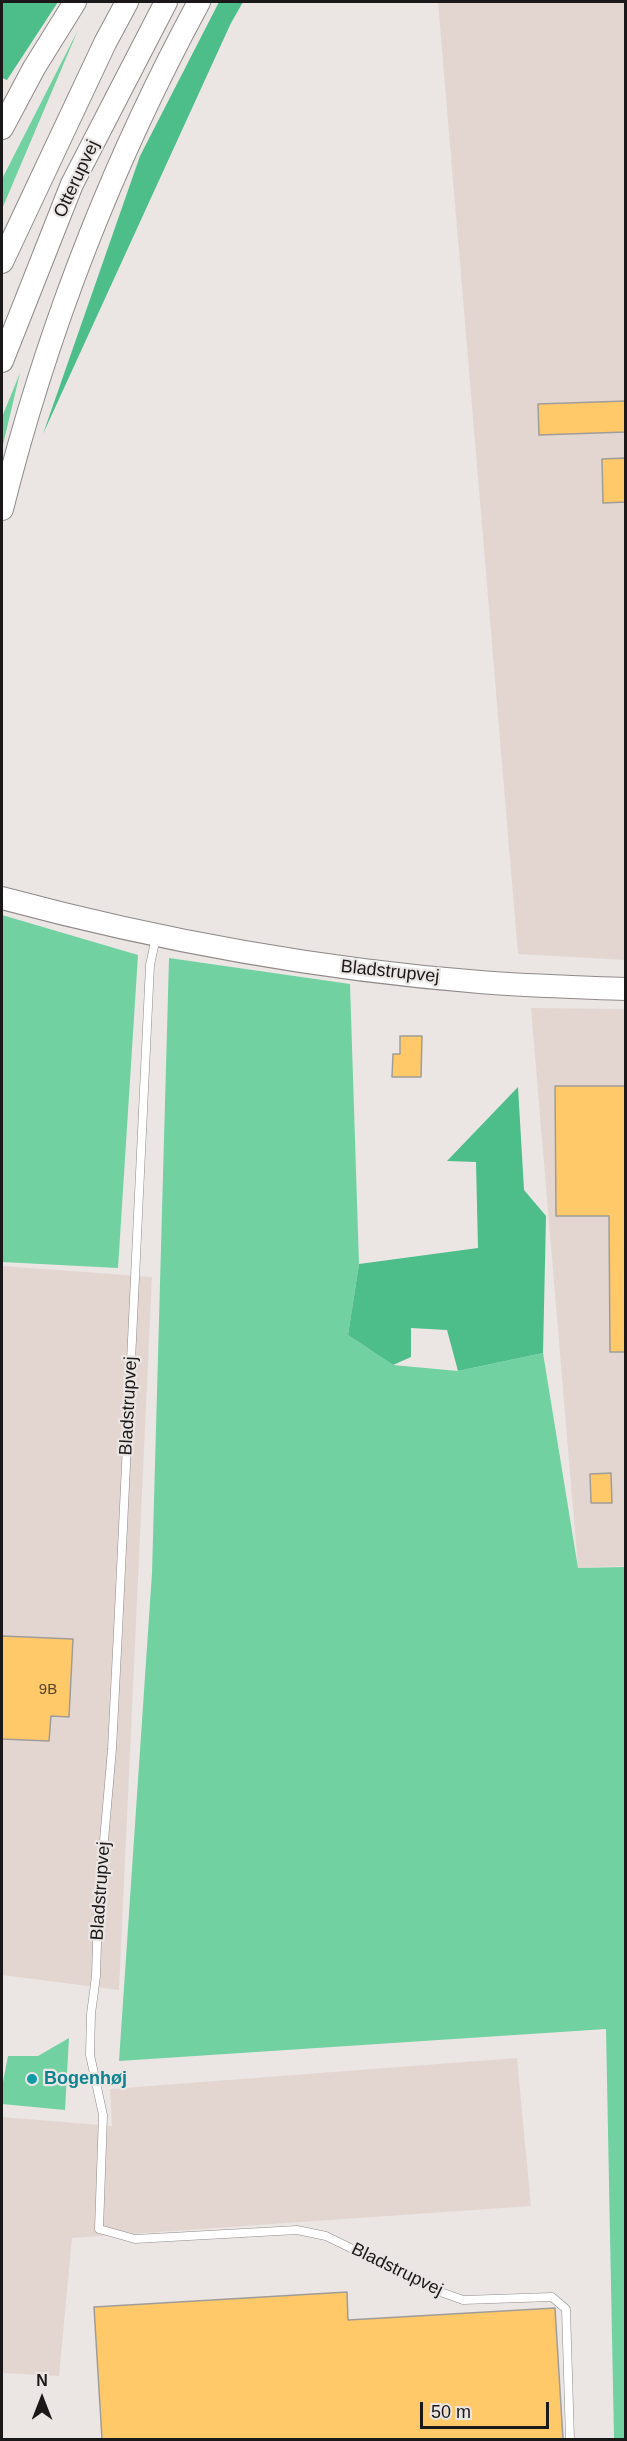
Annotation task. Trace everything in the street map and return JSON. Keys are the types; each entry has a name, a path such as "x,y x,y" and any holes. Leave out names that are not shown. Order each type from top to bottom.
{"main road":[{"path":"2,128 34,68 75,2"},
{"name":"Otterupvej","path":"2,262 105,43 128,2"},
{"name":"Otterupvej","path":"2,361 72,184 166,2"},
{"path":"2,509 22,429 100,206 174,49 199,2"},
{"name":"Bladstrupvej","path":"2,898 156,935 322,964 480,982 626,989"}],"lane":[{"name":"Bladstrupvej","path":"156,935 150,965 112,1738 98,1909 96,1976 91,2014 90,2055 103,2115 99,2229 135,2239 297,2230 326,2236 438,2291 464,2300 552,2297 566,2309 570,2439"}],"shaded area":[{"path":"438,2 625,2 625,960 518,954"},
{"path":"531,1008 625,1009 625,1566 578,1568"},
{"path":"2,1266 152,1277 119,1990 2,1975"},
{"path":"517,2058 531,2206 72,2238 59,2376 2,2373 2,2117 112,2126 110,2089"}],"green space":[{"path":"2,2 58,2 7,80 2,78"},
{"path":"219,2 243,2 231,23 43,434 140,156"},
{"path":"78,30 2,209 2,179"},
{"path":"20,373 2,449 2,417"},
{"path":"2,915 138,955 118,1268 2,1262"},
{"path":"169,958 350,984 359,1264 348,1335 393,1365 458,1371 543,1353 578,1568 625,1567 625,2439 614,2439 606,2029 119,2061 152,1573"},
{"path":"518,1087 524,1190 546,1216 543,1353 458,1371 447,1330 411,1328 411,1357 393,1365 348,1335 359,1264 478,1248 476,1162 447,1161"},
{"path":"69,2038 65,2110 2,2104 2,2087 8,2056 38,2056"}],"building":[{"path":"626,401 626,432 539,435 538,404"},
{"path":"626,458 626,502 603,503 602,459"},
{"path":"400,1036 422,1036 421,1077 392,1077 393,1054 400,1054"},
{"path":"555,1086 626,1086 626,1352 610,1352 609,1216 556,1216"},
{"path":"611,1473 612,1503 591,1503 590,1474"},
{"path":"2,1636 73,1639 69,1717 51,1716 49,1741 2,1739"},
{"path":"347,2292 348,2320 555,2308 563,2439 102,2439 94,2307"}],"place":[{"name":"Bogenhøj","path":"32,2079"}]}
